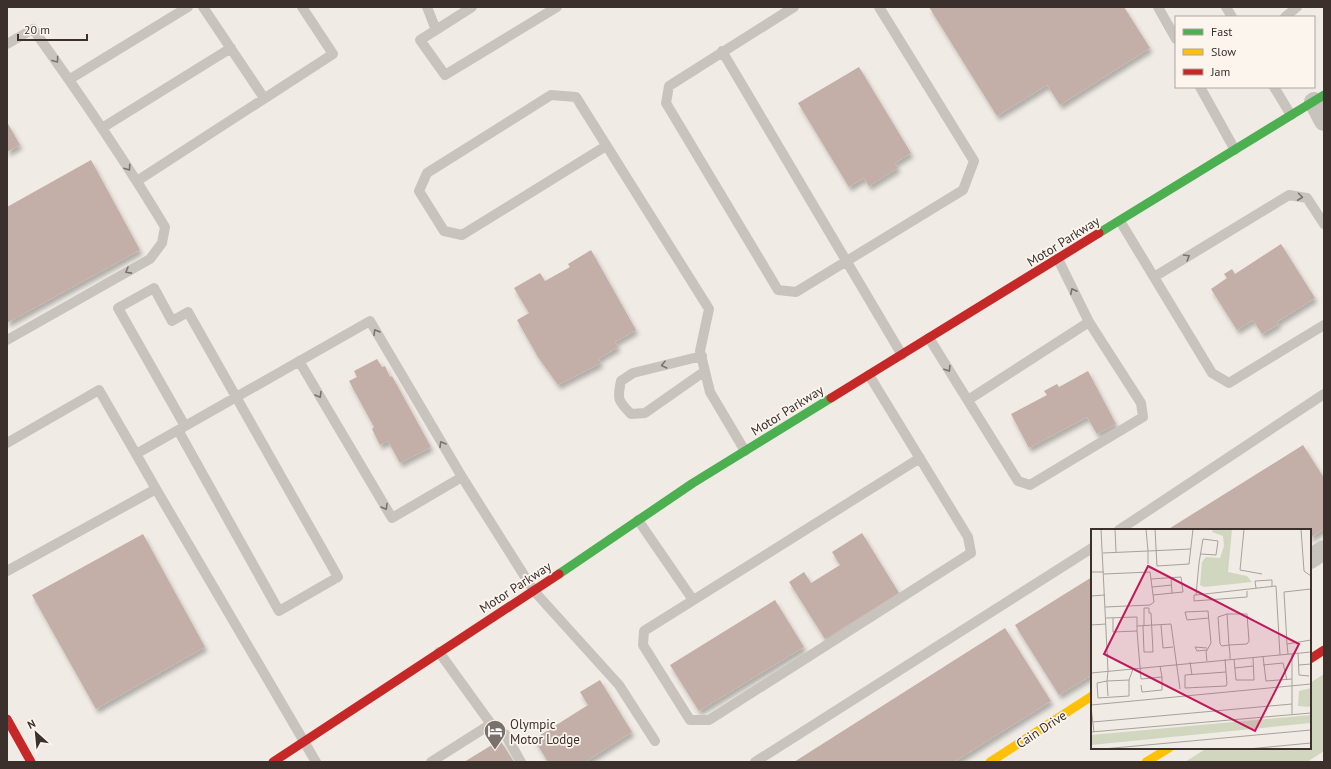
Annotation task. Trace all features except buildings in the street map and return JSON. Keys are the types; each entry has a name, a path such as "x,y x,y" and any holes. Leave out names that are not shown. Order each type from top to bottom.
{"main road":[{"name":"Motor Parkway","path":"272,762 745,451 1319,98"},
{"path":"1311,658 1324,650"},
{"name":"Cain Drive","path":"990,762 1091,697"},
{"path":"7,719 31,762"},
{"path":"1146,762 1166,749"}],"street":[{"path":"1319,98 1324,121"},
{"path":"1311,558 1324,550"}],"lane":[{"path":"70,79 188,7"},
{"path":"204,7 264,98"},
{"path":"137,181 333,54 302,7"},
{"path":"427,7 436,30"},
{"path":"472,7 420,40 445,75 557,7"},
{"path":"794,7 722,51 669,86 666,103 778,290 796,292 963,190 974,161 879,7"},
{"path":"1158,7 1175,37"},
{"path":"1226,7 1231,16"},
{"path":"1286,16 1297,7"},
{"path":"7,44 33,29 70,79 137,181 165,227 162,243 150,259 7,340"},
{"path":"102,128 231,48"},
{"path":"722,51 902,355"},
{"path":"1201,88 1235,150"},
{"path":"1275,88 1291,115"},
{"path":"606,146 462,235 444,232 418,191 427,173 552,95 576,97 709,309 700,351 710,392 745,451"},
{"path":"1154,277 1288,195 1307,198 1324,224"},
{"path":"1120,221 1212,373 1229,383 1324,324"},
{"path":"929,338 1018,481 1030,485 1143,417 1141,403 1089,322 1058,259"},
{"path":"154,288 172,320 188,312 338,577 279,611 181,428 118,308 154,288"},
{"path":"136,454 370,321 462,477 534,590 620,684 655,741"},
{"path":"968,400 1089,322"},
{"path":"702,356 633,373 621,381 618,396 622,404 631,414 644,413 705,371"},
{"path":"299,361 392,518 462,477"},
{"path":"869,375 920,458 968,537 971,553 709,720 690,720 643,645 644,631 920,458"},
{"path":"7,443 99,390 316,762"},
{"path":"1121,529 1324,394"},
{"path":"7,571 156,489"},
{"path":"638,520 693,600"},
{"path":"755,762 1091,549"},
{"path":"439,652 491,724 506,734 522,762"},
{"path":"431,762 491,724"}],"green space":[{"path":"1324,674 1324,751 1307,762 1185,762 1205,749 1311,749 1311,682"}],"traffic: fast":[{"path":"1099,233 1324,95"},
{"path":"559,574 693,483 831,398"}],"traffic: slow":[{"path":"990,762 1091,697"},
{"path":"1146,762 1167,749"}],"traffic: jam":[{"path":"831,398 1099,233"},
{"path":"273,762 559,574"},
{"path":"1311,658 1324,650"},
{"path":"7,719 31,762"}],"place":[{"name":"Olympic Motor Lodge","path":"495,750"}]}
